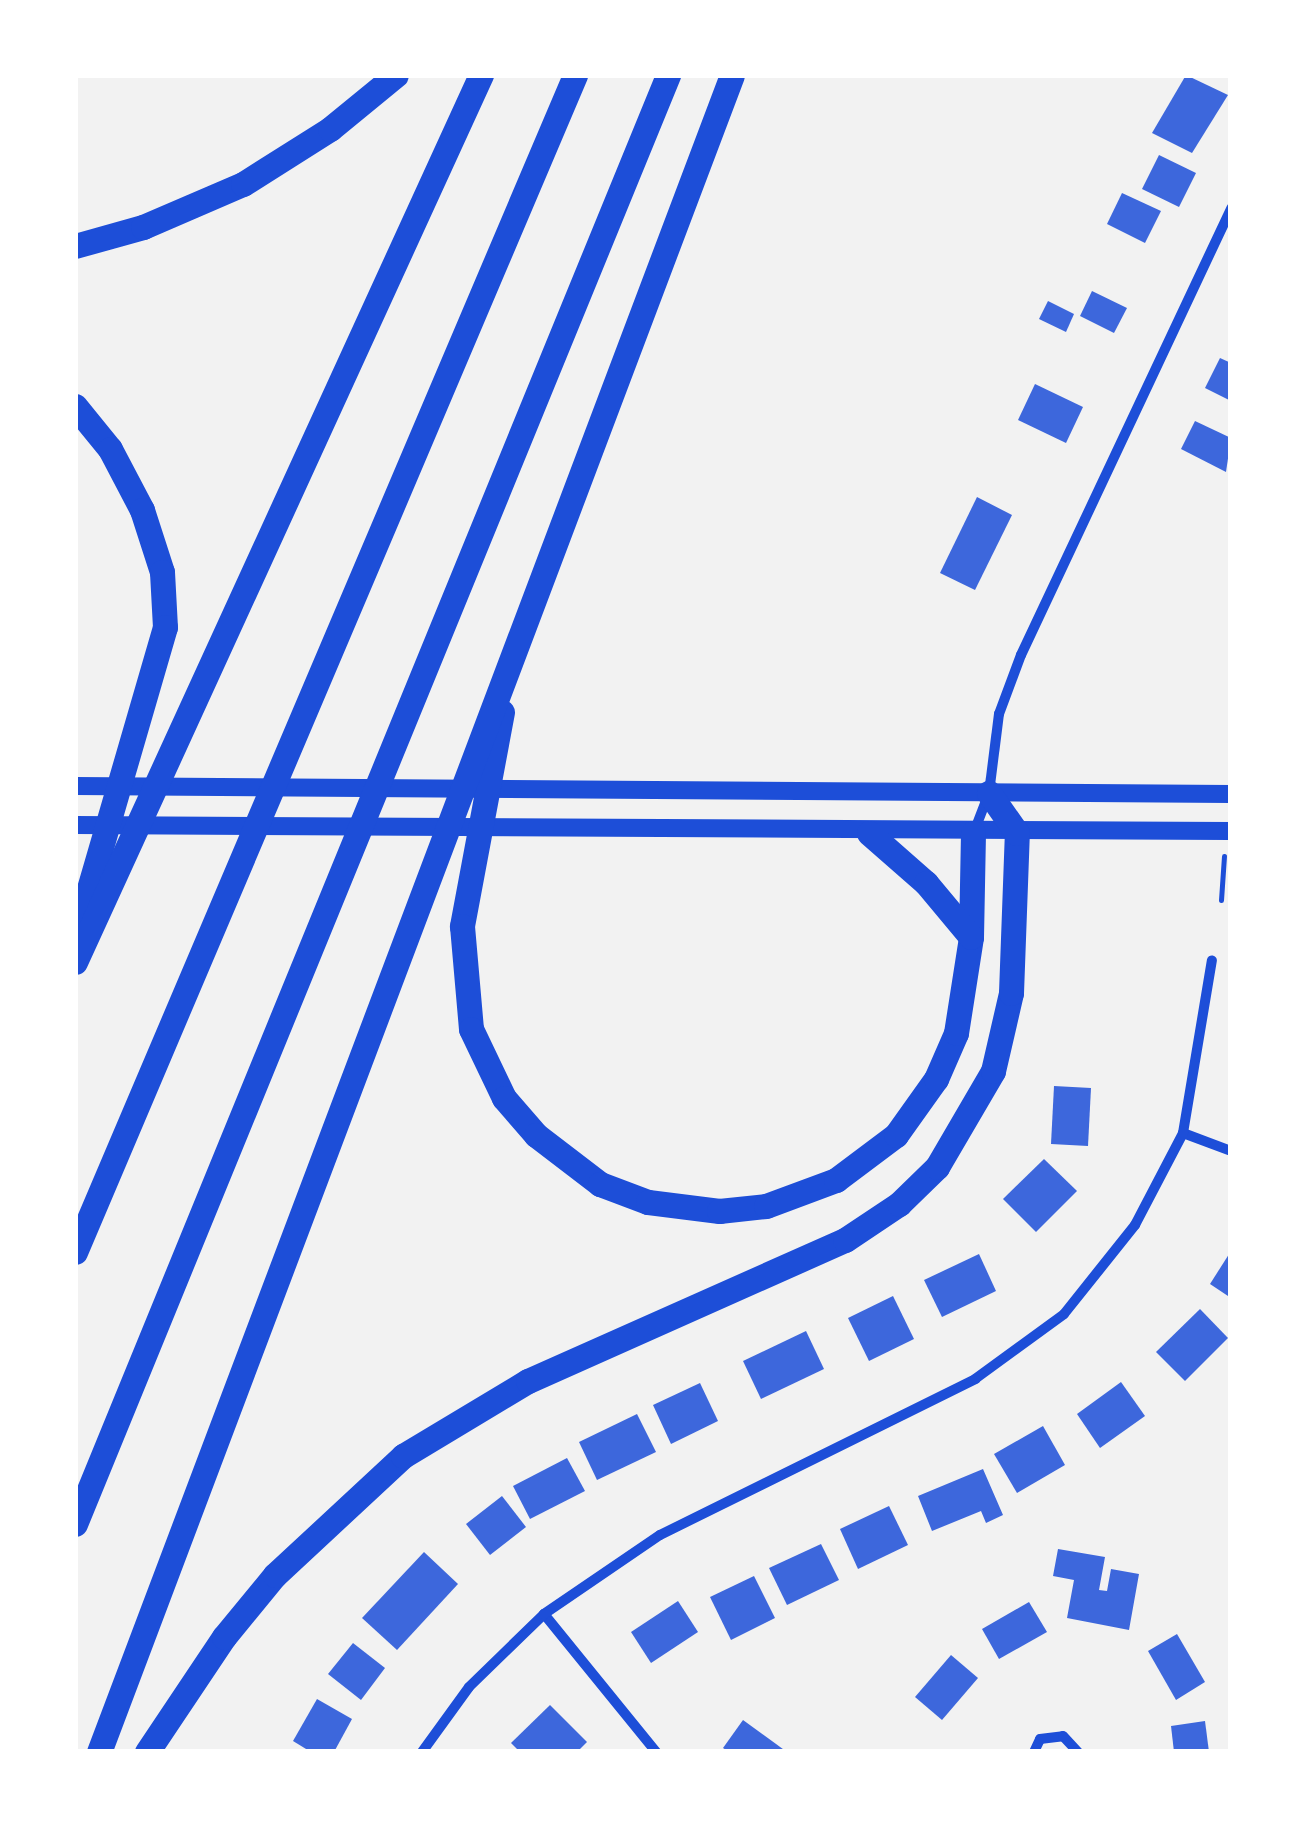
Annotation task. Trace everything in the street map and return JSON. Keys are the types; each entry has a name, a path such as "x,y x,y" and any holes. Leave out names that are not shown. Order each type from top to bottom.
{"highway":[{"path":"75,246 159,221 243,184 330,129 396,75"},
{"path":"75,962 481,75"},
{"path":"75,1252 575,75"},
{"path":"75,1524 668,75"},
{"path":"98,1752 732,75"},
{"path":"75,406 110,449 142,510 162,572 166,626 75,937"},
{"path":"512,653 466,891 463,983 480,1053 504,1098 577,1170 648,1202 707,1211 766,1206 836,1180 896,1135 936,1078 961,1012 971,937 973,834"},
{"path":"148,1752 224,1637 275,1575 404,1456 528,1381 845,1240 928,1177 973,1114 1001,1044 1011,993 1017,833 989,793"},
{"path":"869,833 926,884 971,937"}],"street":[{"path":"973,834 989,793 995,732 1021,655 1231,208"},
{"path":"75,786 1231,794"},
{"path":"75,825 973,834 1231,831"},
{"path":"422,1752 469,1686 544,1614 660,1535 975,1379 1064,1314 1134,1225 1183,1133 1212,960"},
{"path":"1183,1133 1231,1152"},
{"path":"544,1614 656,1752"},
{"path":"1034,1752 1040,1739 1063,1736 1078,1752"}],"path":[{"path":"1221,900 1224,856"}],"building":[{"path":"1186,75 1228,95 1192,153 1152,133"},
{"path":"1159,155 1196,173 1179,207 1142,189"},
{"path":"1122,193 1161,211 1145,243 1107,224"},
{"path":"1092,291 1127,308 1114,333 1080,316"},
{"path":"1048,301 1074,314 1066,332 1039,319"},
{"path":"1220,358 1231,363 1231,401 1205,388"},
{"path":"1035,384 1083,407 1066,443 1018,420"},
{"path":"1195,421 1231,438 1226,472 1181,449"},
{"path":"977,497 1012,515 975,590 940,573"},
{"path":"1054,1086 1091,1088 1088,1146 1051,1144"},
{"path":"1044,1159 1077,1191 1036,1232 1003,1199"},
{"path":"1231,1251 1231,1298 1210,1284"},
{"path":"979,1254 996,1291 942,1317 924,1280"},
{"path":"893,1296 914,1339 869,1361 848,1318"},
{"path":"1200,1309 1228,1338 1185,1381 1156,1352"},
{"path":"806,1331 824,1369 761,1399 743,1361"},
{"path":"1121,1382 1145,1416 1100,1448 1077,1414"},
{"path":"700,1383 718,1421 671,1444 653,1405"},
{"path":"637,1414 656,1452 597,1480 579,1442"},
{"path":"1043,1426 1065,1465 1017,1493 994,1454"},
{"path":"567,1458 585,1491 530,1519 513,1486"},
{"path":"983,1469 1003,1515 986,1523 981,1511 932,1531 918,1496"},
{"path":"502,1496 526,1527 490,1555 466,1524"},
{"path":"889,1506 908,1545 858,1569 840,1529"},
{"path":"821,1544 839,1580 787,1605 769,1568"},
{"path":"1058,1549 1105,1557 1099,1590 1107,1591 1111,1569 1139,1574 1129,1630 1067,1618 1074,1580 1053,1576"},
{"path":"424,1552 458,1584 397,1650 362,1618"},
{"path":"754,1576 775,1618 731,1640 710,1597"},
{"path":"678,1601 698,1632 651,1663 631,1632"},
{"path":"1029,1602 1047,1632 999,1659 982,1629"},
{"path":"1177,1634 1205,1682 1176,1700 1148,1651"},
{"path":"353,1643 385,1668 361,1700 328,1674"},
{"path":"951,1655 978,1678 942,1720 915,1697"},
{"path":"317,1699 352,1719 334,1752 311,1752 293,1741"},
{"path":"550,1705 587,1742 577,1752 520,1752 511,1743"},
{"path":"743,1720 787,1752 729,1752 723,1748"},
{"path":"1205,1721 1209,1752 1174,1752 1171,1726"}]}
